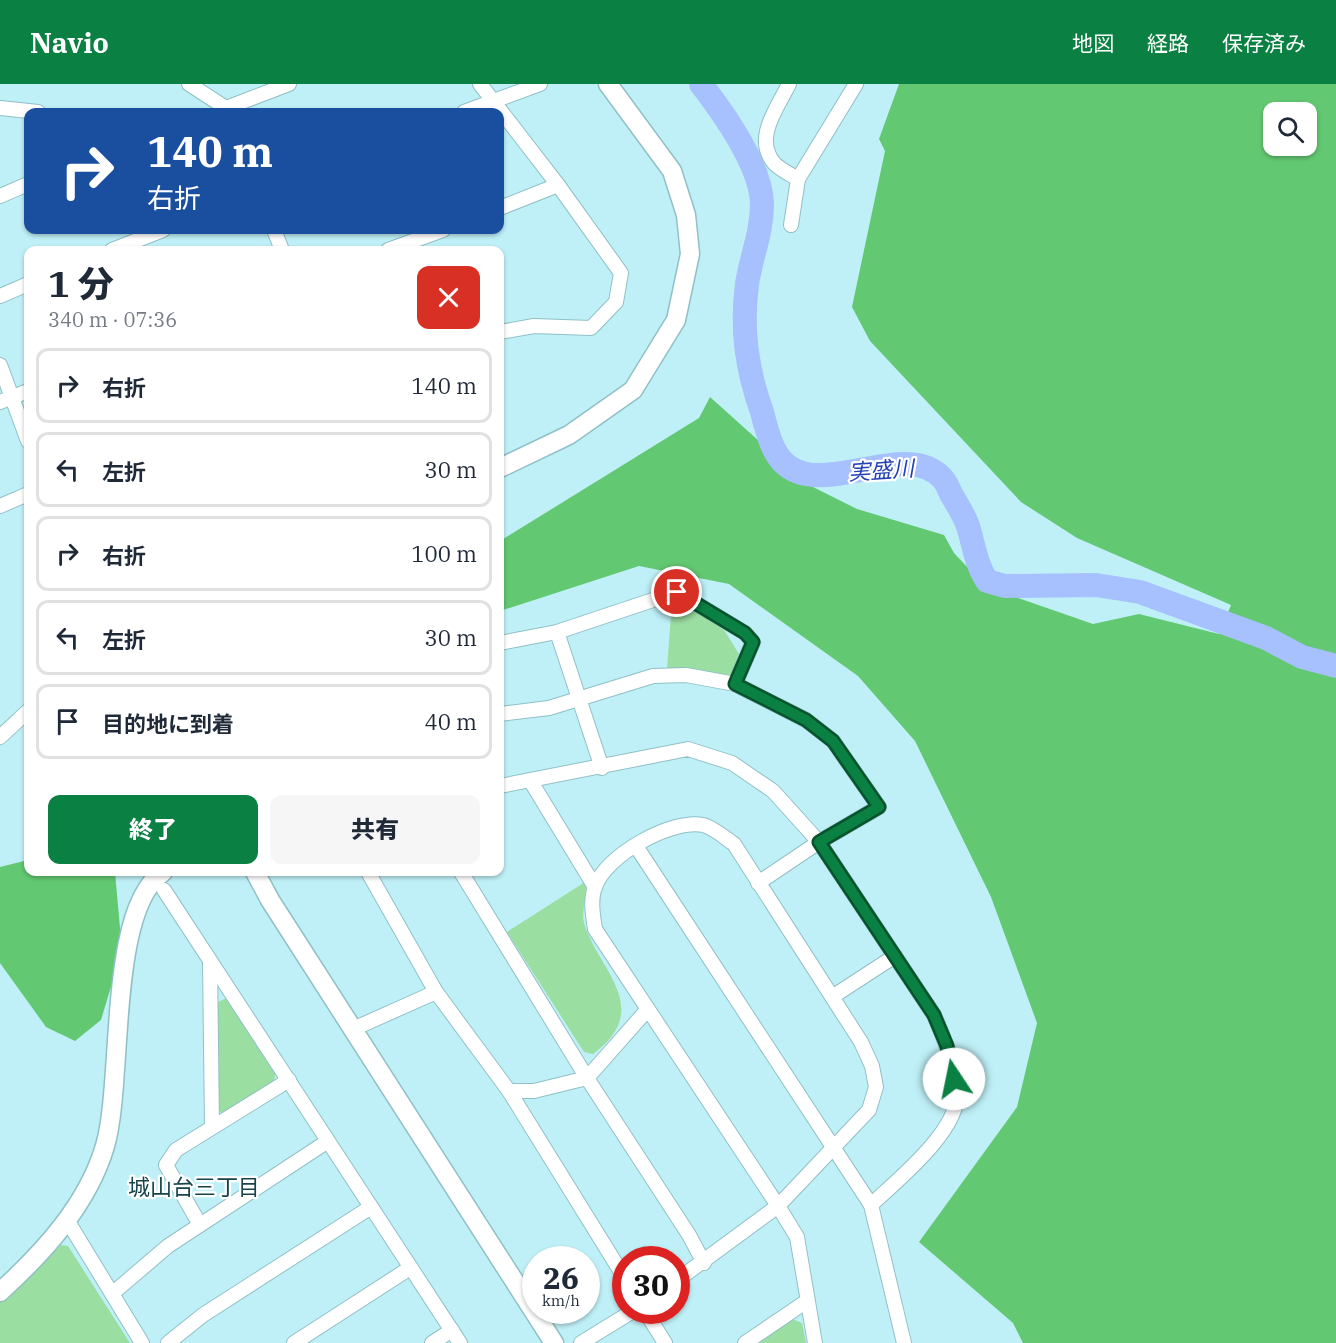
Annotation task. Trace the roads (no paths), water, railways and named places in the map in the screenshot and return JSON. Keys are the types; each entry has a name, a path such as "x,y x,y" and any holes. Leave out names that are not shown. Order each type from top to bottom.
{"street":[{"path":"189,84 224,108"},
{"path":"232,108 289,84"},
{"path":"480,84 498,108"},
{"path":"475,108 540,84"},
{"path":"504,466 569,435 633,390 676,320 690,254 686,215 672,171 608,84"},
{"path":"789,84 765,134 766,148 774,164 798,179"},
{"path":"791,225 798,179 856,84"},
{"path":"0,108 24,111"},
{"path":"504,115 558,185 621,273 616,302 591,328 534,326 504,331"},
{"path":"504,206 558,185"},
{"path":"0,196 24,186"},
{"path":"122,246 153,234"},
{"path":"399,246 432,234"},
{"path":"0,296 24,286"},
{"path":"0,365 6,400 24,434"},
{"path":"6,400 24,393"},
{"path":"0,506 24,496"},
{"path":"504,642 557,632 677,592 745,633 753,642 735,684"},
{"path":"557,632 602,768"},
{"path":"504,714 549,708 654,676 686,675 735,684 806,720 833,741 879,807 819,842 758,883"},
{"path":"0,736 24,715"},
{"path":"504,785 602,768 688,749 732,763 773,791 819,842 934,1015 947,1046 957,1096 947,1125 929,1150 871,1205"},
{"path":"530,780 595,887 595,929 797,1237 803,1258 807,1301 815,1343"},
{"path":"595,887 607,868 661,831 686,824 705,825 734,844 861,1042 872,1066 876,1087 869,1110 778,1206 690,1272"},
{"path":"636,846 871,1205 904,1343"},
{"path":"0,1292 22,1272 68,1220 83,1199 105,1146 123,973 136,906 157,876"},
{"path":"257,876 270,900 554,1343"},
{"path":"370,876 436,992 509,1091 612,1257"},
{"path":"463,876 587,1078 689,1235 704,1263"},
{"path":"164,890 460,1343"},
{"path":"832,997 895,956"},
{"path":"210,962 212,1127"},
{"path":"353,1029 436,992"},
{"path":"509,1091 534,1091 587,1078 648,1009"},
{"path":"200,1225 166,1165 176,1150 289,1080"},
{"path":"113,1293 168,1246 328,1141"},
{"path":"168,1343 204,1315 371,1208"},
{"path":"68,1220 142,1343"},
{"path":"294,1343 410,1268"},
{"path":"745,1343 807,1301"},
{"path":"581,1343 612,1324"},
{"path":"653,1324 665,1343"},
{"path":"432,1343 452,1330"}],"waterway":[{"name":"実盛川","path":"701,84 740,141 760,189 762,204 760,225 747,284 745,334 752,381 771,441 775,451 790,468 809,474 831,475 880,466 904,464 925,467 942,478 947,486 966,522 987,581 1005,586 1096,585 1140,592 1266,638 1302,657 1336,666"}],"district":[{"name":"城山台三丁目","path":"194,1187"}]}
